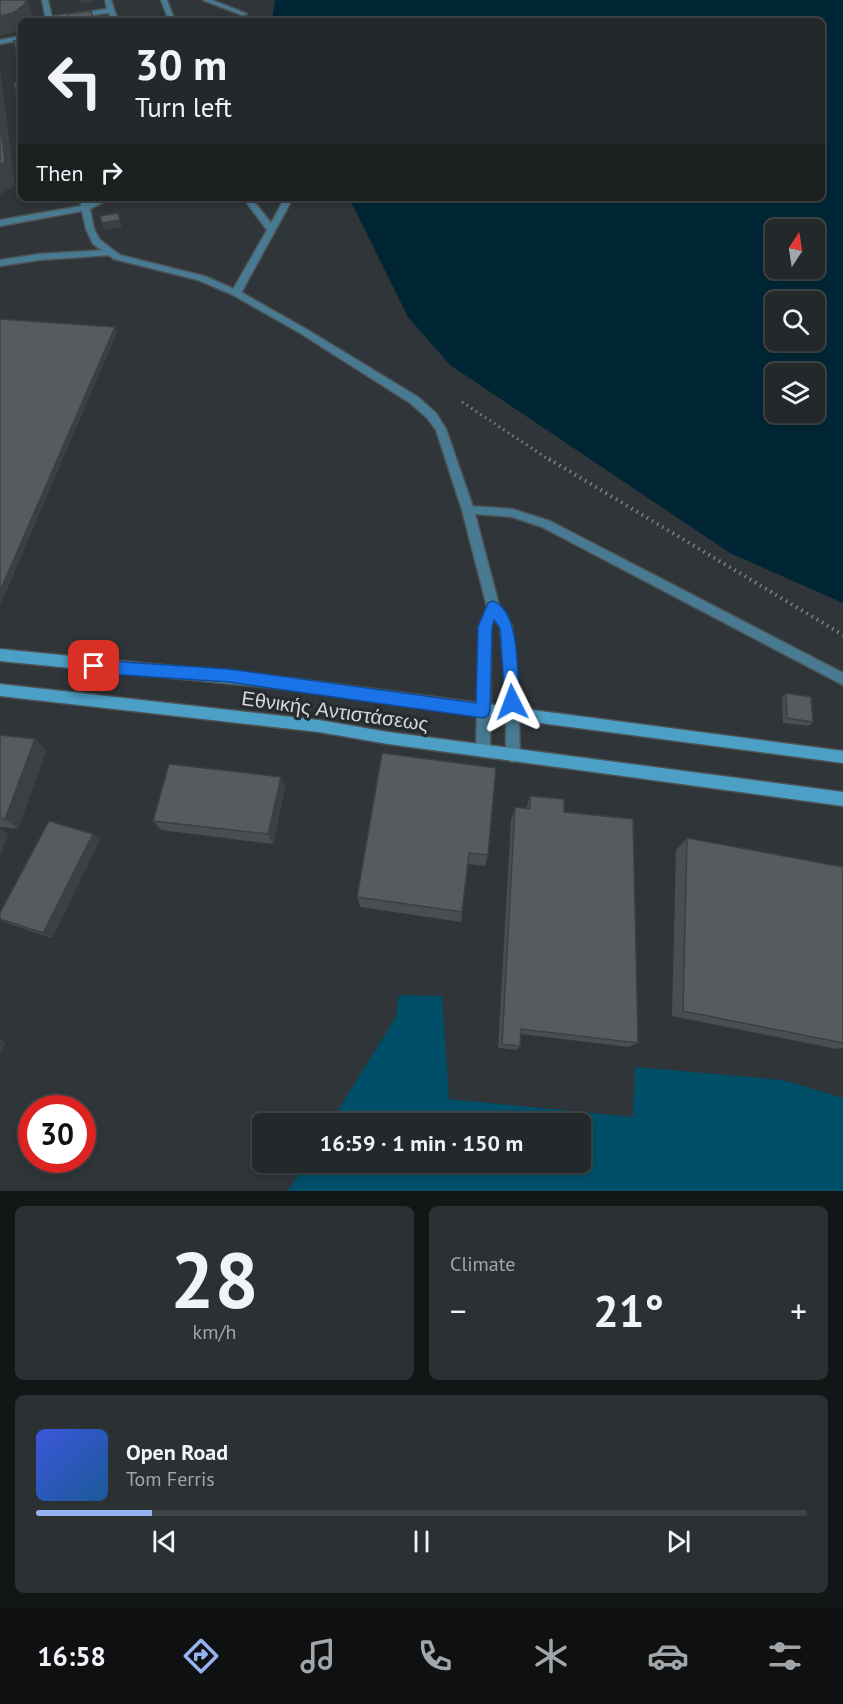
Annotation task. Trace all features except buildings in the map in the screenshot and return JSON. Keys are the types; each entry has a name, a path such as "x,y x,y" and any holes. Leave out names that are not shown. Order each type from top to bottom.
{"main road":[{"name":"Εθνικής Αντιστάσεως","path":"0,655 82,666 228,676 843,757"},
{"name":"Εθνικής Αντιστάσεως","path":"0,690 319,726 513,756 843,799"}],"street":[{"path":"45,0 49,18"},
{"path":"108,0 114,18"},
{"path":"164,0 171,18"},
{"path":"206,0 245,14"},
{"path":"62,18 112,10"},
{"path":"0,42 18,39"},
{"path":"249,201 272,231"},
{"path":"236,293 287,201"},
{"path":"0,223 85,203 90,229 96,242 108,253 126,260 201,278 236,293 303,331 427,410 441,429 468,510 493,607 506,626 513,756"},
{"path":"0,263 39,257 108,253"},
{"path":"468,510 512,513 538,521 843,679"},
{"path":"483,751 485,627 493,607"}],"path":[{"path":"462,402 542,455 843,634"}],"shaded area":[{"path":"275,0 843,0 843,603 730,553 450,365 408,317 350,201 825,201 825,18 272,18"},
{"path":"399,995 442,996 449,1099 633,1117 635,1067 783,1080 843,1098 843,1191 288,1191 300,1173 591,1173 591,1113 336,1113 396,1017"}],"route":[{"path":"94,666 228,676 483,711 485,627 493,607 506,626 512,702"}]}
